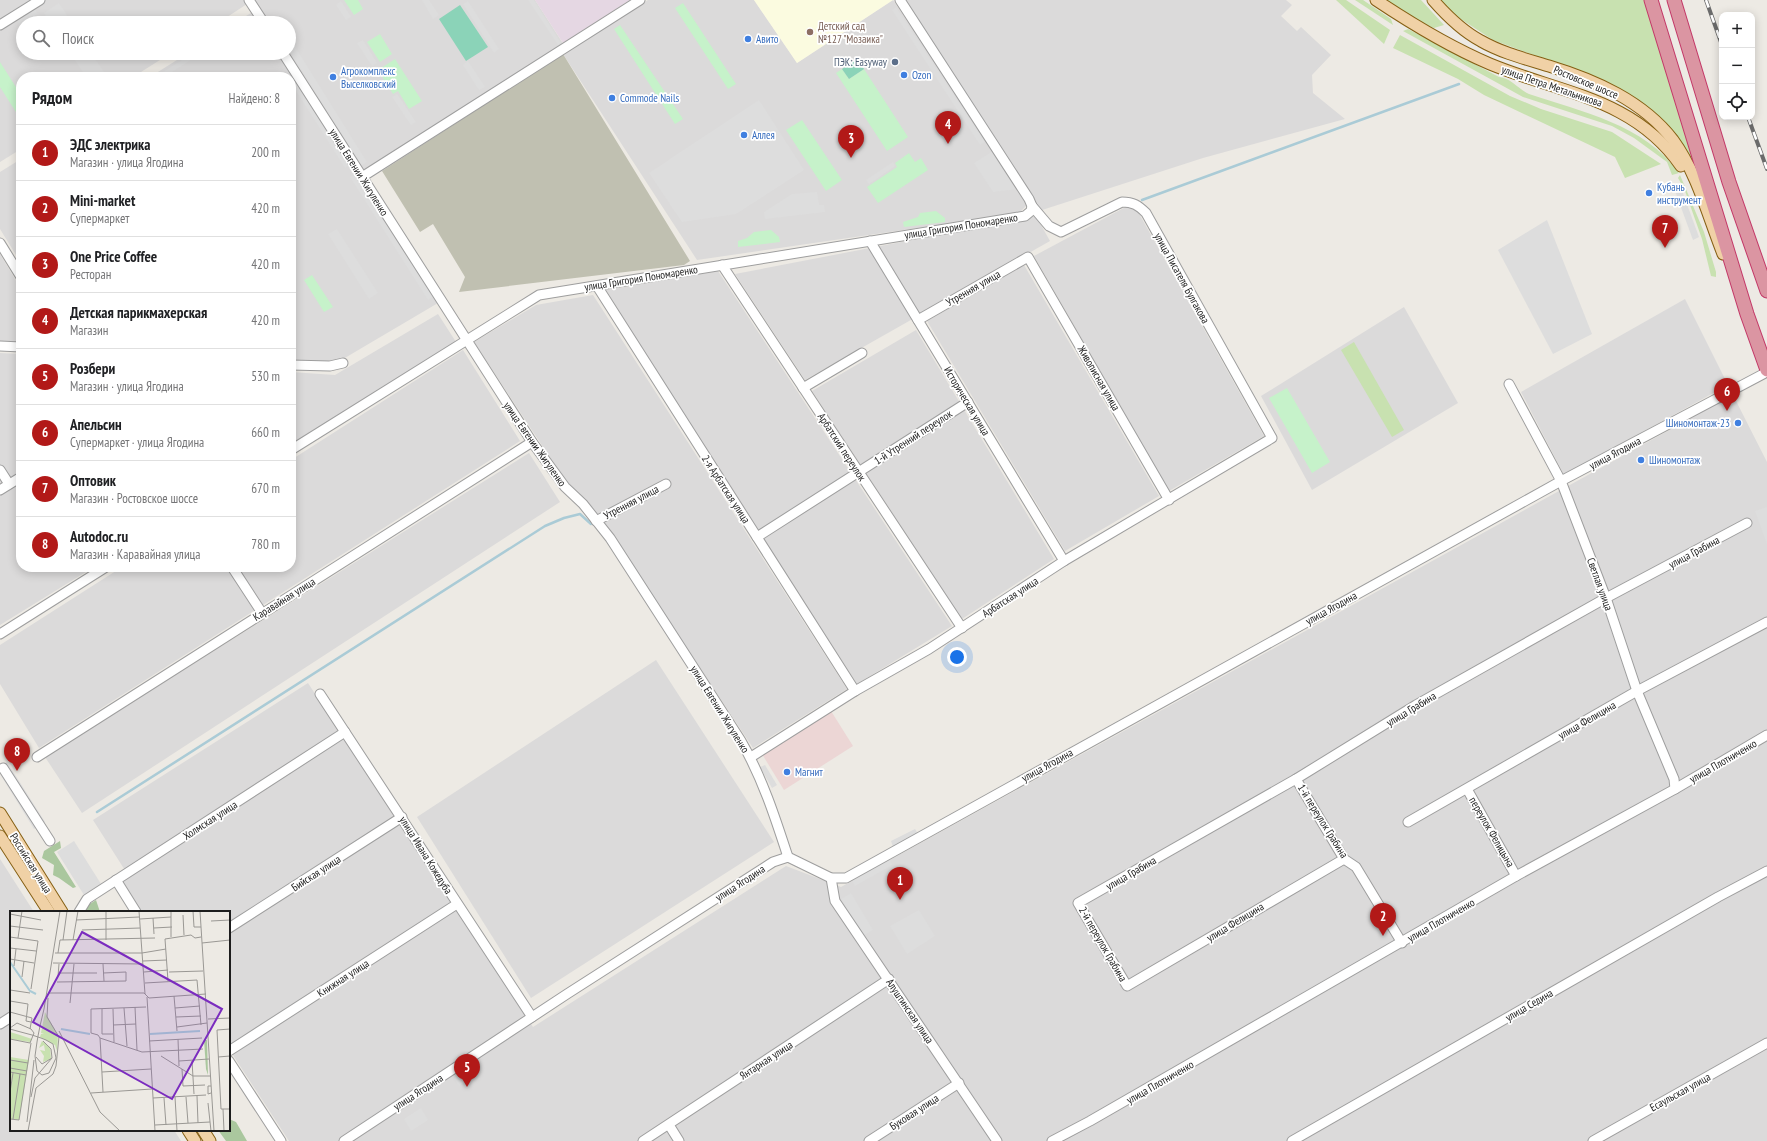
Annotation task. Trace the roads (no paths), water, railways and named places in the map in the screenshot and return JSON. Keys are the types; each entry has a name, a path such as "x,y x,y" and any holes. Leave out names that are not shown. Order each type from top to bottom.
{"highway":[{"name":"Ростовское шоссе","path":"1651,0 1767,371"},
{"path":"1674,0 1729,182 1767,291"}],"main road":[{"name":"улица Петра Метальникова","path":"1376,0 1458,49 1473,56 1537,81 1591,98 1623,112 1653,134 1668,149 1684,170 1702,200"},
{"name":"Ростовское шоссе","path":"1433,0 1455,24 1481,42 1499,50 1551,66 1599,85 1633,104 1658,125 1673,141 1689,168 1748,314"},
{"name":"Российская улица","path":"0,813 61,911"},
{"name":"Российская улица","path":"0,836 48,911"},
{"path":"189,1131 195,1141"},
{"path":"203,1131 210,1141"}],"street":[{"path":"0,26 40,0"},
{"path":"249,0 259,16"},
{"path":"362,177 640,0"},
{"path":"900,0 1032,209"},
{"name":"улица Евгении Жигуленко","path":"287,60 295,72"},
{"name":"улица Евгении Жигуленко","path":"296,73 532,442 565,487 583,504 610,538 750,757 769,799 788,857"},
{"name":"улица Писателя Булгакова","path":"1049,226 1061,232 1122,202 1133,202 1141,207 1146,213 1272,438"},
{"name":"улица Григория Пономаренко","path":"296,447 539,295 1025,216 1032,209 1049,226"},
{"name":"Историческая улица","path":"870,241 1064,561"},
{"path":"0,243 16,269"},
{"name":"Утренняя улица","path":"918,320 1028,257"},
{"name":"Живописная улица","path":"1028,257 1169,500"},
{"name":"Арбатский переулок","path":"722,265 962,628"},
{"name":"2-я Арбатская улица","path":"597,286 721,483 856,691"},
{"path":"0,346 16,347"},
{"path":"803,388 862,353"},
{"path":"296,365 336,366 343,363"},
{"name":"улица Ягодина","path":"831,878 846,878 1561,481 1767,371"},
{"name":"Светлая улица","path":"1509,384 1561,481 1606,598 1637,691 1674,779 1674,789"},
{"name":"1-й Утренний переулок","path":"757,537 968,402"},
{"name":"Арбатская улица","path":"750,757 856,691 962,628 1064,561 1272,438"},
{"name":"Каравайная улица","path":"37,757 532,442"},
{"path":"0,470 9,484"},
{"path":"0,490 16,480"},
{"name":"Утренняя улица","path":"596,521 666,484"},
{"name":"улица Грабина","path":"1078,903 1296,779 1416,705 1606,598 1747,523"},
{"path":"0,634 98,572"},
{"path":"235,572 262,613"},
{"name":"улица Фелицина","path":"1408,822 1637,691 1767,622"},
{"name":"улица Ивана Кожедуба","path":"320,694 532,1017"},
{"name":"Холмская улица","path":"80,911 87,899 345,732"},
{"name":"улица Плотниченко","path":"1052,1141 1090,1121 1402,943 1516,876 1674,789 1767,735"},
{"path":"3,768 50,841"},
{"name":"1-й переулок Грабина","path":"1296,779 1344,859 1356,867 1402,943"},
{"name":"переулок Фелицына","path":"1466,789 1516,876"},
{"name":"Бийская улица","path":"230,927 402,818"},
{"path":"788,857 831,878"},
{"name":"улица Ягодина","path":"344,1141 532,1017 773,862 788,857"},
{"name":"улица Фелицина","path":"1127,986 1344,859"},
{"name":"улица Седина","path":"1292,1141 1718,897 1767,871"},
{"name":"Алуштинская улица","path":"831,878 835,901 997,1141"},
{"path":"116,880 135,911"},
{"name":"2-й переулок Грабина","path":"1078,903 1127,986"},
{"name":"Книжная улица","path":"230,1050 457,904"},
{"name":"Янтарная улица","path":"643,1141 889,979"},
{"path":"0,1024 10,1018"},
{"name":"Есаульская улица","path":"1593,1141 1767,1043"},
{"path":"230,1063 281,1141"},
{"name":"Буковая улица","path":"869,1141 959,1083"},
{"path":"669,1125 679,1141"}],"waterway":[{"path":"1142,200 1459,84"},
{"path":"97,812 545,526 564,518 580,514 591,524"}],"railway":[{"path":"1706,0 1719,37"},
{"path":"1749,120 1767,169"}],"place":[{"name":"Детский сад №127 \"Мозаика\"","path":"810,32"},
{"name":"Авито","path":"748,39"},
{"name":"ПЭК: Easyway","path":"895,62"},
{"name":"Ozon","path":"904,75"},
{"name":"Агрокомплекс Выселковский","path":"333,77"},
{"name":"Commode Nails","path":"612,98"},
{"name":"Аллея","path":"744,135"},
{"name":"Детская парикмахерская","path":"948,144"},
{"name":"One Price Coffee","path":"851,158"},
{"name":"Кубань инструмент","path":"1649,193"},
{"name":"Оптовик","path":"1665,248"},
{"name":"Апельсин","path":"1727,411"},
{"name":"Шиномонтаж-23","path":"1738,423"},
{"name":"Шиномонтаж","path":"1641,460"},
{"name":"Autodoc.ru","path":"17,771"},
{"name":"Магнит","path":"787,772"},
{"name":"ЭДС электрика","path":"900,900"},
{"name":"Mini-market","path":"1383,936"},
{"name":"Розбери","path":"467,1087"}]}
